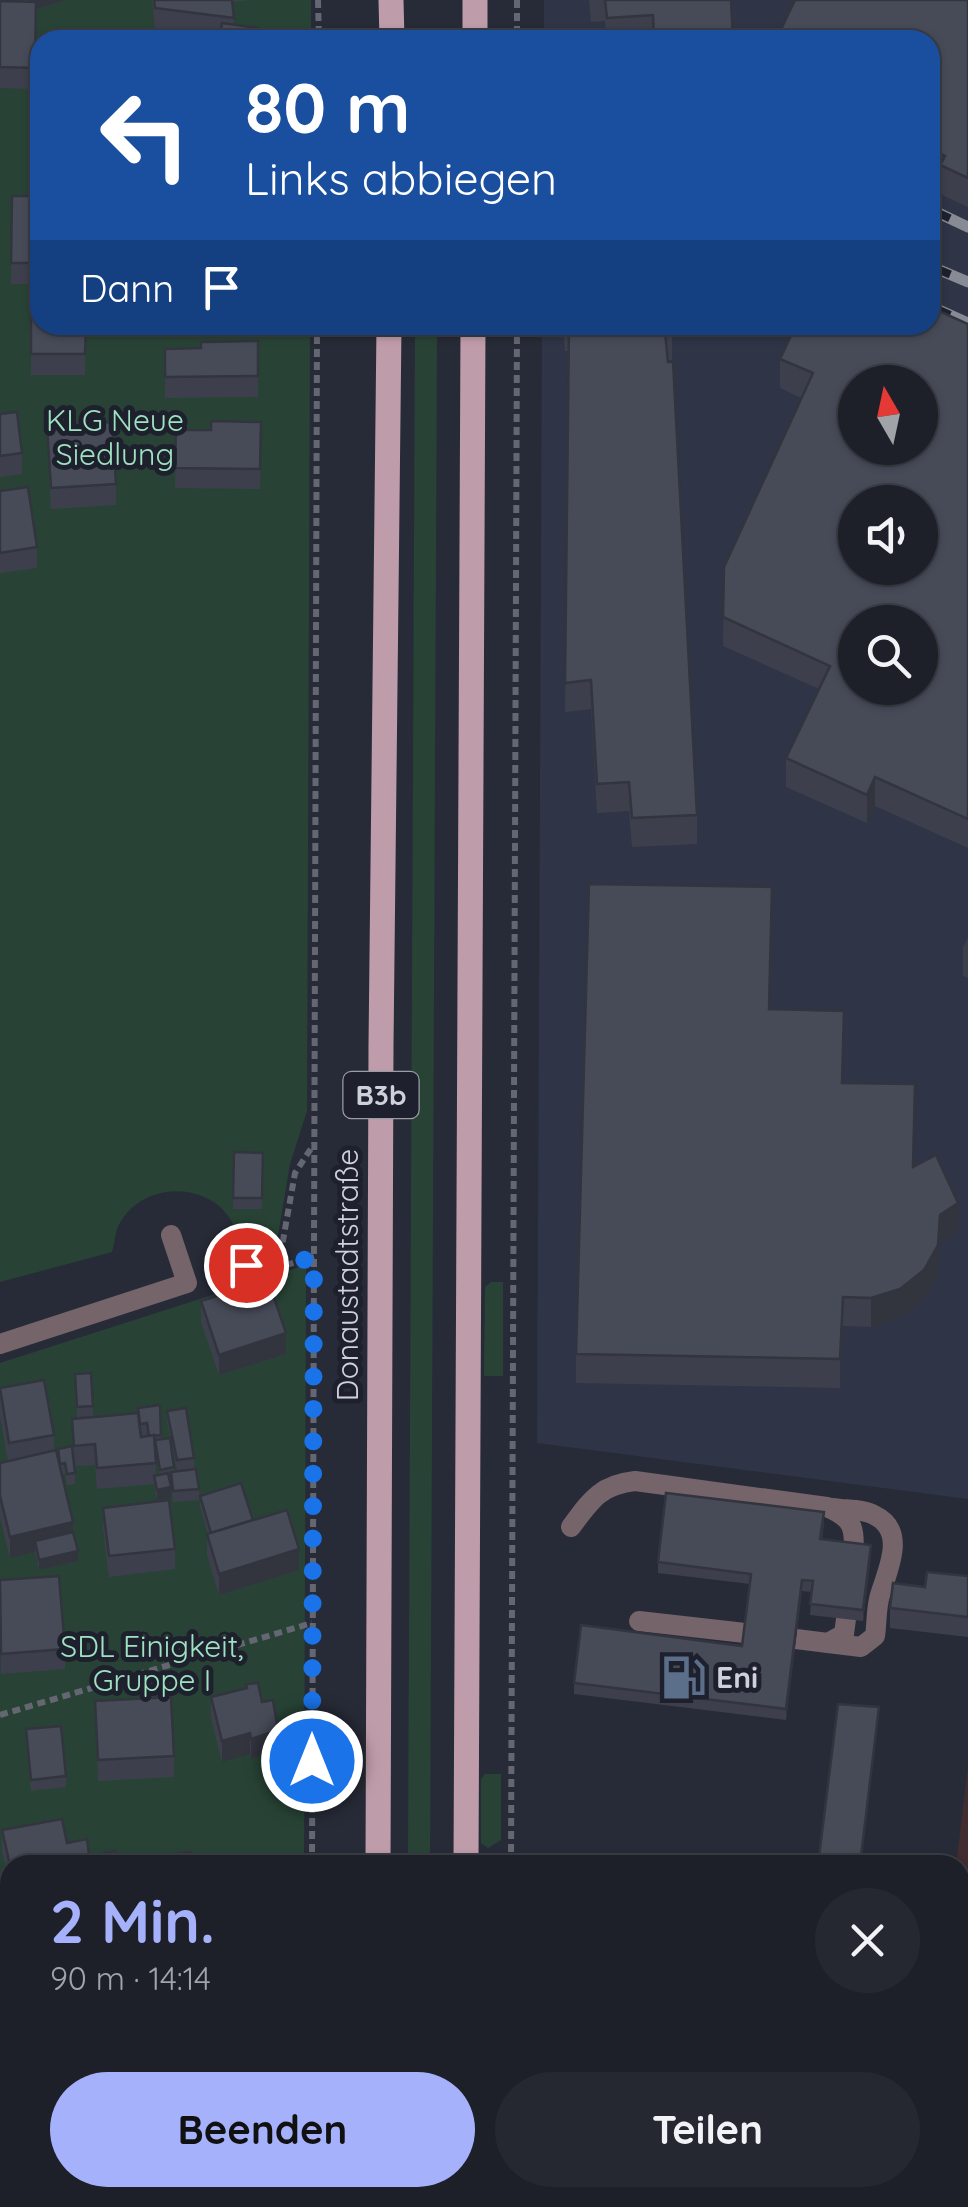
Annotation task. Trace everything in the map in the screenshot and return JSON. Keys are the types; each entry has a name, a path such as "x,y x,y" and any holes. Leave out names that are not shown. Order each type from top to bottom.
{"main road":[{"path":"391,0 392,30"},
{"path":"474,30 475,0"},
{"name":"Donaustadtstraße","path":"378,1855 389,335"},
{"path":"466,1855 473,335"}],"street":[{"path":"0,1344 186,1284 171,1235"},
{"path":"571,1527 593,1498 612,1484 635,1480 874,1514 887,1527 893,1542 891,1571 880,1596 875,1636 861,1647 796,1639"},
{"path":"827,1507 847,1516 856,1531 853,1554"},
{"path":"828,1642 844,1634 846,1620"},
{"path":"638,1621 745,1633"}],"path":[{"path":"318,0 319,30"},
{"path":"516,0 516,30"},
{"path":"312,1855 317,335"},
{"path":"511,1855 517,335"},
{"path":"186,1284 276,1255 282,1246 295,1174 315,1143"},
{"path":"276,1255 286,1265 314,1257"},
{"path":"0,1715 312,1623"}],"shaded area":[{"path":"544,0 968,0 968,1499 537,1443 542,335 940,335 940,30 544,30"},
{"path":"968,1766 968,1855 957,1855"}],"green space":[{"name":"KLG Neue Siedlung","path":"0,0 311,0 311,30 30,30 30,335 310,335 307,1111 290,1164 278,1235 266,1250 245,1256 232,1222 213,1201 183,1192 167,1192 151,1196 126,1215 117,1229 112,1252 0,1282"},
{"path":"415,335 437,335 430,1855 408,1855"},
{"name":"SDL Einigkeit, Gruppe I","path":"306,1265 304,1855 0,1855 0,1363"},
{"path":"491,1282 503,1282 503,1376 484,1376 485,1287"},
{"path":"485,1774 501,1774 501,1840 488,1848 481,1843 481,1779"}],"building":[{"path":"154,0 232,0 234,18 155,8"},
{"path":"605,0 731,0 732,30 654,30 653,15 607,18"},
{"path":"795,0 968,0 968,178 940,165 945,156 940,154 940,30 781,30"},
{"path":"0,1 36,2 36,30 30,30 30,68 0,67"},
{"path":"222,23 258,28 258,30 221,30"},
{"path":"12,196 30,196 30,263 11,263"},
{"path":"940,311 968,324 968,819 875,777 867,795 786,758 830,666 723,617 724,567 813,373 780,359 791,335 940,335"},
{"path":"31,335 86,335 85,354 31,354"},
{"path":"569,335 665,335 668,362 673,362 697,815 632,818 629,782 597,784 591,680 565,683"},
{"path":"258,341 258,376 165,377 165,349 201,348 201,342"},
{"path":"17,412 22,453 0,456 0,414"},
{"path":"211,421 261,422 260,469 175,468 176,430 211,430"},
{"path":"112,422 116,484 51,488 47,426"},
{"path":"28,487 37,547 0,553 0,491"},
{"path":"589,884 772,887 769,1009 844,1011 842,1083 915,1084 913,1167 936,1155 958,1203 940,1215 938,1245 924,1270 900,1289 871,1298 843,1297 840,1359 576,1354"},
{"path":"234,1152 263,1153 262,1198 233,1198"},
{"path":"268,1280 286,1333 219,1355 201,1301"},
{"path":"91,1373 93,1406 77,1407 75,1374"},
{"path":"44,1380 54,1435 9,1443 0,1388"},
{"path":"160,1405 161,1435 149,1436 147,1423 140,1424 138,1408"},
{"path":"186,1408 194,1458 177,1460 167,1411"},
{"path":"138,1413 141,1437 154,1435 156,1463 97,1468 95,1444 74,1446 72,1419"},
{"path":"170,1438 174,1467 160,1470 155,1440"},
{"path":"72,1446 75,1473 67,1474 65,1463 60,1464 58,1449"},
{"path":"56,1450 73,1522 10,1537 0,1496 0,1463"},
{"path":"196,1469 199,1489 173,1491 171,1472"},
{"path":"168,1473 171,1487 157,1490 154,1476"},
{"path":"241,1483 253,1520 211,1533 200,1496"},
{"path":"666,1493 824,1512 820,1539 871,1545 863,1610 810,1604 813,1581 802,1580 786,1709 574,1683 581,1625 742,1646 751,1574 658,1562"},
{"path":"169,1500 175,1549 109,1556 103,1508"},
{"path":"287,1510 299,1549 219,1574 207,1534"},
{"path":"73,1532 78,1551 39,1560 35,1541"},
{"path":"927,1572 968,1576 968,1617 890,1608 893,1583 925,1587"},
{"path":"59,1576 65,1649 1,1654 0,1580"},
{"path":"258,1683 262,1702 273,1700 278,1730 251,1739 250,1733 222,1741 211,1697"},
{"path":"171,1697 174,1756 98,1760 95,1701"},
{"path":"838,1704 879,1707 861,1855 819,1855"},
{"path":"61,1726 66,1776 31,1780 26,1729"},
{"path":"62,1819 67,1843 87,1839 89,1855 8,1855 2,1830"}],"railway":[{"path":"940,214 968,227"},
{"path":"940,270 968,282"},
{"path":"940,310 968,323"}],"place":[{"name":"Eni","path":"683,1678"}],"route":[{"path":"246,1265 276,1255 286,1265 314,1257 312,1761"}]}
